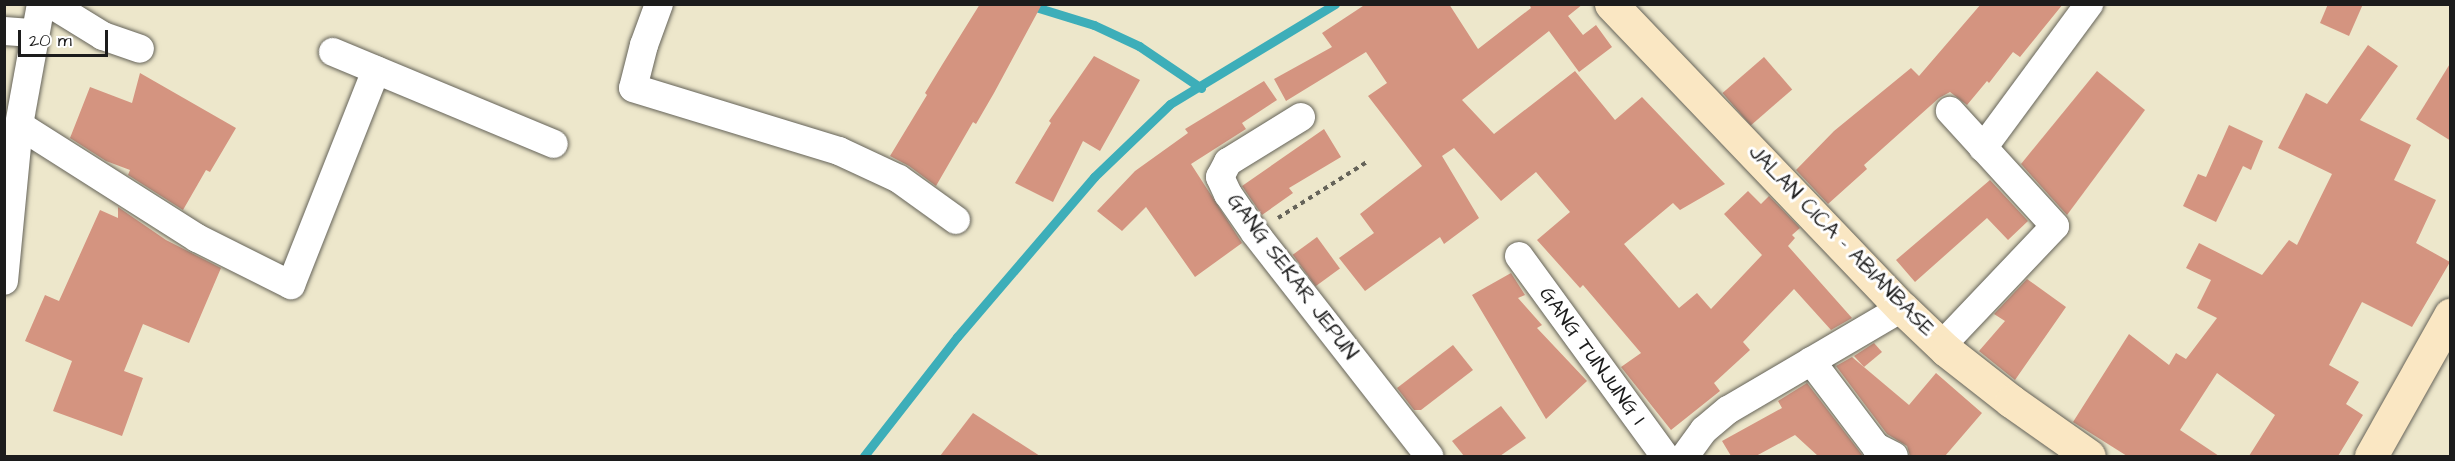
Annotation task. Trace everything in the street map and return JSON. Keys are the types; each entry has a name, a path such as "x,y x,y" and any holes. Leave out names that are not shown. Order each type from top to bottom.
{"street":[{"path":"4,281 20,125 34,33 41,4"},
{"path":"51,4 103,36 140,49"},
{"path":"659,4 644,45 633,88 838,151 898,179 956,219"},
{"name":"JALAN CICA - ABIANBASE","path":"1611,4 1902,308 1942,345 2011,401 2089,456"},
{"path":"1983,148 2089,4"},
{"path":"4,31 34,33"},
{"path":"333,52 554,144"},
{"path":"20,125 197,238 291,285 376,70"},
{"path":"1942,345 2055,226 1950,111"},
{"name":"GANG SEKAR JEPUN","path":"1301,117 1228,162 1220,177 1228,194 1255,233 1429,456"},
{"name":"GANG TUNJUNG I","path":"1519,256 1665,456"},
{"path":"1685,456 1704,430 1728,410 1902,308"},
{"path":"2371,456 2451,315"},
{"path":"1811,361 1876,447 1894,456"}],"path":[{"path":"1255,233 1367,162"}],"building":[{"path":"980,4 1042,4 976,124 973,122 936,186 909,166 890,156 927,95 925,93"},
{"path":"1366,4 1449,4 1478,49 1531,8 1529,4 1583,4 1568,16 1583,35 1596,25 1612,47 1579,72 1549,31 1462,100 1494,134 1575,71 1615,120 1642,97 1725,184 1680,210 1673,203 1624,244 1679,308 1697,293 1711,309 1762,255 1724,214 1748,191 1761,204 1769,196 1800,228 1792,235 1795,238 1788,246 1852,318 1831,330 1794,289 1743,342 1750,350 1714,383 1720,391 1671,430 1621,367 1641,353 1583,285 1580,288 1537,240 1570,212 1536,172 1501,201 1454,148 1442,156 1479,218 1444,244 1440,237 1365,291 1339,258 1374,233 1360,214 1422,166 1368,96 1387,83 1366,52 1286,101 1274,79 1332,47 1322,33"},
{"path":"1981,4 2063,4 2020,57 2013,52 1989,83 1987,81 1967,105 1950,92 1939,98 1864,165 1867,169 1828,204 1796,170 1834,131 1911,68 1919,76"},
{"path":"2328,4 2363,4 2349,36 2320,23"},
{"path":"2368,45 2398,66 2360,120 2411,145 2394,180 2436,200 2416,243 2450,262 2412,327 2362,302 2329,365 2359,382 2346,404 2363,415 2338,456 2249,456 2275,415 2217,373 2180,430 2219,456 2127,456 2073,422 2129,334 2169,365 2176,353 2186,359 2217,318 2197,308 2211,280 2186,268 2199,243 2262,275 2289,240 2297,245 2332,174 2278,148 2306,93 2327,104"},
{"path":"1094,56 1140,80 1100,151 1083,141 1053,202 1015,183 1051,123 1049,121"},
{"path":"1764,57 1792,89 1751,126 1722,93"},
{"path":"2451,62 2451,141 2416,119"},
{"path":"2097,71 2145,110 2067,215 2021,164"},
{"path":"140,73 236,128 210,172 206,170 183,210 128,175 130,170 106,161 70,138 90,87 132,103"},
{"path":"1264,81 1277,100 1242,123 1246,129 1191,164 1242,243 1195,277 1146,207 1122,231 1097,211 1135,171 1188,133 1185,129"},
{"path":"2229,125 2263,141 2251,170 2243,166 2216,222 2183,206 2198,174 2206,177"},
{"path":"1324,129 1341,157 1289,188 1293,193 1262,215 1242,186"},
{"path":"1990,180 2028,221 2008,240 1987,218 1915,282 1896,260"},
{"path":"118,207 166,240 221,268 189,343 143,324 124,371 143,378 122,436 53,411 72,361 25,341 45,295 59,301 100,210 118,218"},
{"path":"1317,237 1340,269 1316,286 1293,255"},
{"path":"1511,273 1525,295 1518,298 1542,325 1537,328 1587,381 1546,419 1472,295"},
{"path":"2027,279 2066,307 2015,380 1979,351 2005,321 1994,314"},
{"path":"1874,343 1882,352 1864,367 1854,356"},
{"path":"1453,345 1473,370 1421,410 1414,410 1397,388"},
{"path":"1852,357 1909,405 1936,373 1982,413 1945,456 1910,456 1907,446 1887,434 1836,366"},
{"path":"1807,383 1863,456 1818,456 1795,435 1756,456 1731,456 1722,441 1782,408 1778,401"},
{"path":"1501,406 1526,438 1500,456 1464,456 1452,441"},
{"path":"973,413 1040,456 940,456"}],"waterway":[{"path":"864,456 957,337 1094,177 1170,104 1335,4"},
{"path":"1029,5 1094,25 1139,46 1201,88"}]}
